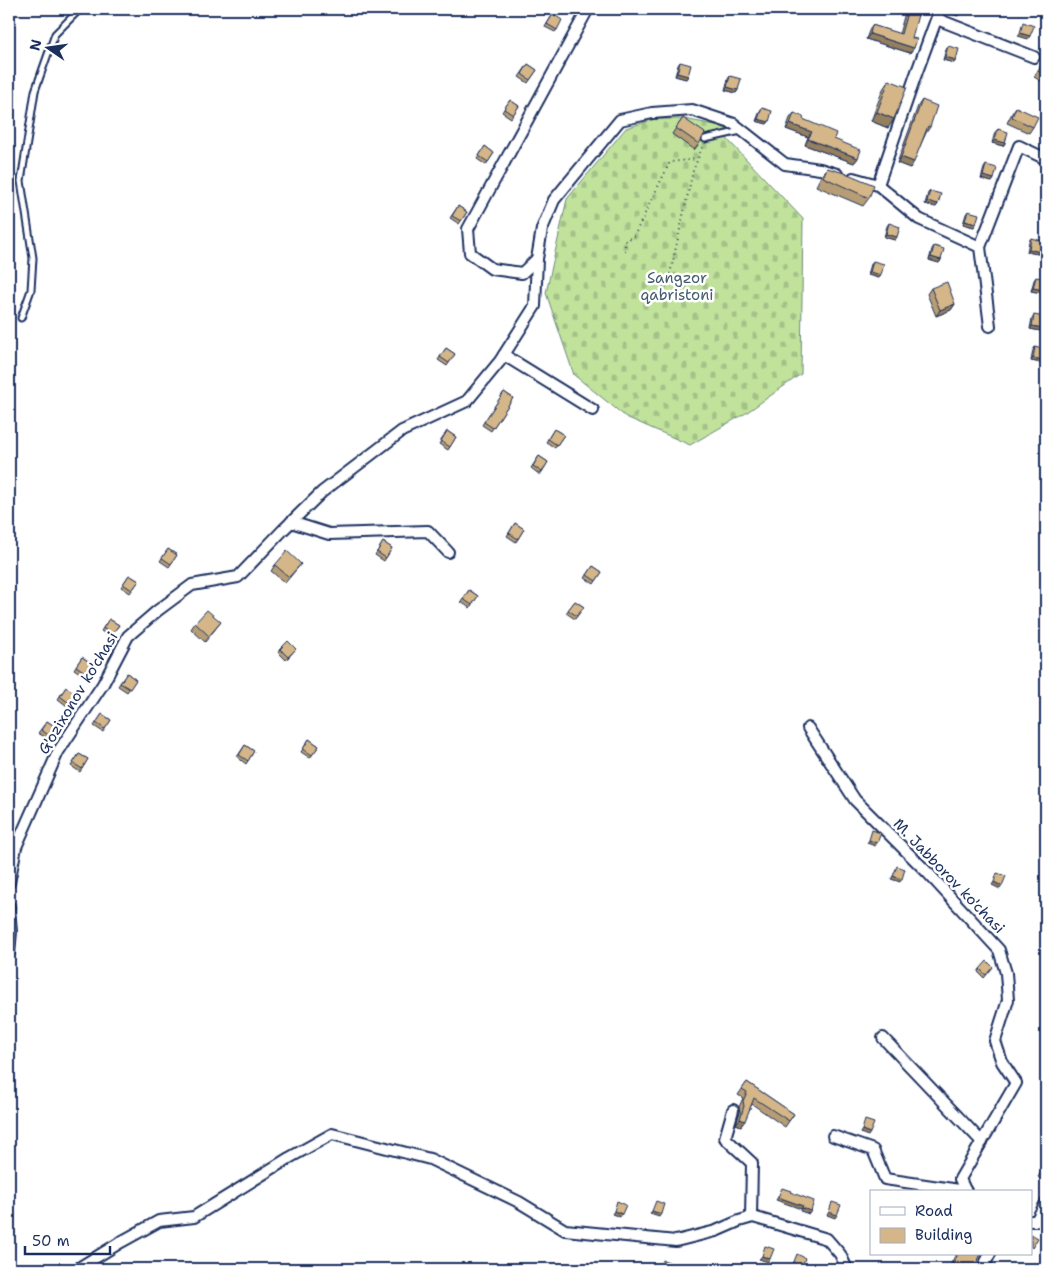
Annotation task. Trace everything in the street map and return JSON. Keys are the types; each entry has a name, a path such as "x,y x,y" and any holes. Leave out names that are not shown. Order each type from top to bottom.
{"street":[{"path":"537,258 522,272 492,269 470,253 468,229 588,9"},
{"path":"980,247 919,219 878,185 938,14 1034,57"},
{"name":"G'ozixonov ko'chasi","path":"9,883 16,847 58,752 102,684 128,636 192,585 238,577 322,492 402,431 467,401 504,355 535,306 537,258 542,229 554,200 620,120 652,113 692,110 734,124 785,164 820,169 878,185"},
{"path":"990,326 980,247 1019,146 1046,159"},
{"path":"504,355 593,410"},
{"path":"291,522 329,534 428,531 448,552"},
{"name":"M. Jabborov ko'chasi","path":"808,728 856,800 928,873 999,950 1006,973 1008,1000 995,1040 1002,1062 1016,1083 960,1179 966,1190"},
{"path":"9,906 11,932 9,953"},
{"path":"883,1038 982,1142"},
{"path":"733,1110 725,1138 752,1163 751,1217"},
{"path":"77,1269 159,1221 194,1217 289,1158 332,1134 430,1159 519,1202 565,1230 676,1241 716,1231 754,1216 826,1239 840,1254 847,1269"},
{"path":"833,1136 873,1150 885,1179 959,1190"},
{"path":"1034,1221 1046,1203"},
{"path":"1034,1221 1046,1218"},
{"path":"982,1269 989,1256"}],"lane":[{"path":"22,318 31,290 33,258 21,180 35,91 54,34 80,9"},
{"path":"705,138 742,130"}],"path":[{"path":"662,292 670,274 693,171 705,138"},
{"path":"625,251 626,241 634,236 670,162 698,159"}],"green space":[{"name":"Sangzor qabristoni","path":"655,119 684,119 726,127 728,140 803,219 801,374 746,413 690,445 626,417 574,375 546,293 567,199 626,128"}],"building":[{"path":"908,9 919,11 912,38 917,39 914,48 870,34 872,25 901,34"},
{"path":"553,14 562,20 557,30 547,24"},
{"path":"1023,22 1034,26 1030,36 1020,33"},
{"path":"948,46 959,49 956,60 945,57"},
{"path":"1044,60 1046,61 1046,76 1038,71"},
{"path":"680,62 691,65 688,76 677,73"},
{"path":"528,64 537,70 530,80 522,74"},
{"path":"730,76 741,79 738,90 727,87"},
{"path":"889,80 907,87 894,119 877,112"},
{"path":"510,100 519,106 513,115 504,109"},
{"path":"922,100 937,106 930,127 928,126 914,162 901,157"},
{"path":"1016,107 1038,117 1033,127 1012,117"},
{"path":"762,108 772,111 769,122 758,119"},
{"path":"794,113 804,117 803,119 836,133 834,139 861,150 858,158 808,139 812,132 790,124"},
{"path":"683,118 705,133 699,144 676,128"},
{"path":"998,129 1008,132 1005,143 995,140"},
{"path":"485,146 494,153 488,162 479,156"},
{"path":"986,165 997,168 994,179 983,176"},
{"path":"827,168 848,174 874,185 869,198 823,177"},
{"path":"930,191 941,194 938,204 927,201"},
{"path":"458,206 467,212 461,221 452,216"},
{"path":"968,211 979,214 976,224 965,221"},
{"path":"889,223 900,227 897,237 886,234"},
{"path":"1031,238 1042,241 1040,252 1029,249"},
{"path":"934,246 944,249 941,260 931,257"},
{"path":"873,261 884,264 881,275 870,272"},
{"path":"1036,277 1046,279 1044,290 1033,288"},
{"path":"947,282 955,304 940,310 931,288"},
{"path":"1034,315 1045,317 1043,328 1032,326"},
{"path":"1035,347 1046,350 1044,360 1033,358"},
{"path":"446,348 455,354 449,363 440,357"},
{"path":"504,392 513,398 493,428 484,422"},
{"path":"554,429 564,435 557,445 548,439"},
{"path":"447,431 456,437 450,447 441,441"},
{"path":"539,456 548,462 542,472 533,466"},
{"path":"515,523 524,529 518,539 509,533"},
{"path":"383,542 392,548 386,558 377,552"},
{"path":"168,549 177,555 171,564 162,558"},
{"path":"287,551 301,564 289,577 275,565"},
{"path":"593,566 602,572 596,581 587,575"},
{"path":"129,575 139,581 132,590 123,584"},
{"path":"469,590 478,596 472,605 463,599"},
{"path":"575,601 584,607 577,616 568,610"},
{"path":"207,610 221,622 209,636 195,623"},
{"path":"109,619 119,625 112,634 103,628"},
{"path":"288,641 296,649 288,657 280,649"},
{"path":"82,657 91,663 85,672 76,666"},
{"path":"127,673 136,680 130,689 120,683"},
{"path":"66,687 75,693 69,703 60,696"},
{"path":"102,714 111,720 105,729 96,723"},
{"path":"47,721 56,727 50,736 41,730"},
{"path":"309,739 319,746 312,755 303,749"},
{"path":"245,745 254,751 248,761 239,755"},
{"path":"79,754 88,759 82,769 73,763"},
{"path":"872,830 881,833 877,843 869,840"},
{"path":"897,866 905,869 902,879 893,876"},
{"path":"997,873 1006,876 1002,886 994,882"},
{"path":"987,961 993,967 986,975 980,969"},
{"path":"747,1082 794,1114 789,1121 754,1098 745,1121 740,1119 744,1106 743,1101 747,1092 742,1089"},
{"path":"865,1120 874,1123 870,1133 862,1130"},
{"path":"1046,1164 1046,1178 1040,1174"},
{"path":"782,1188 814,1201 811,1211 778,1197"},
{"path":"617,1201 626,1205 622,1214 614,1211"},
{"path":"656,1201 664,1204 661,1214 652,1211"},
{"path":"832,1202 841,1205 837,1215 829,1212"},
{"path":"1032,1235 1038,1238 1032,1248"},
{"path":"765,1246 774,1249 770,1259 762,1256"},
{"path":"797,1254 805,1258 802,1267 793,1264"},
{"path":"957,1256 980,1256 973,1269 950,1269"},
{"path":"663,1260 672,1263 669,1269 659,1269"},
{"path":"735,1265 743,1268 743,1269 733,1269"}]}
